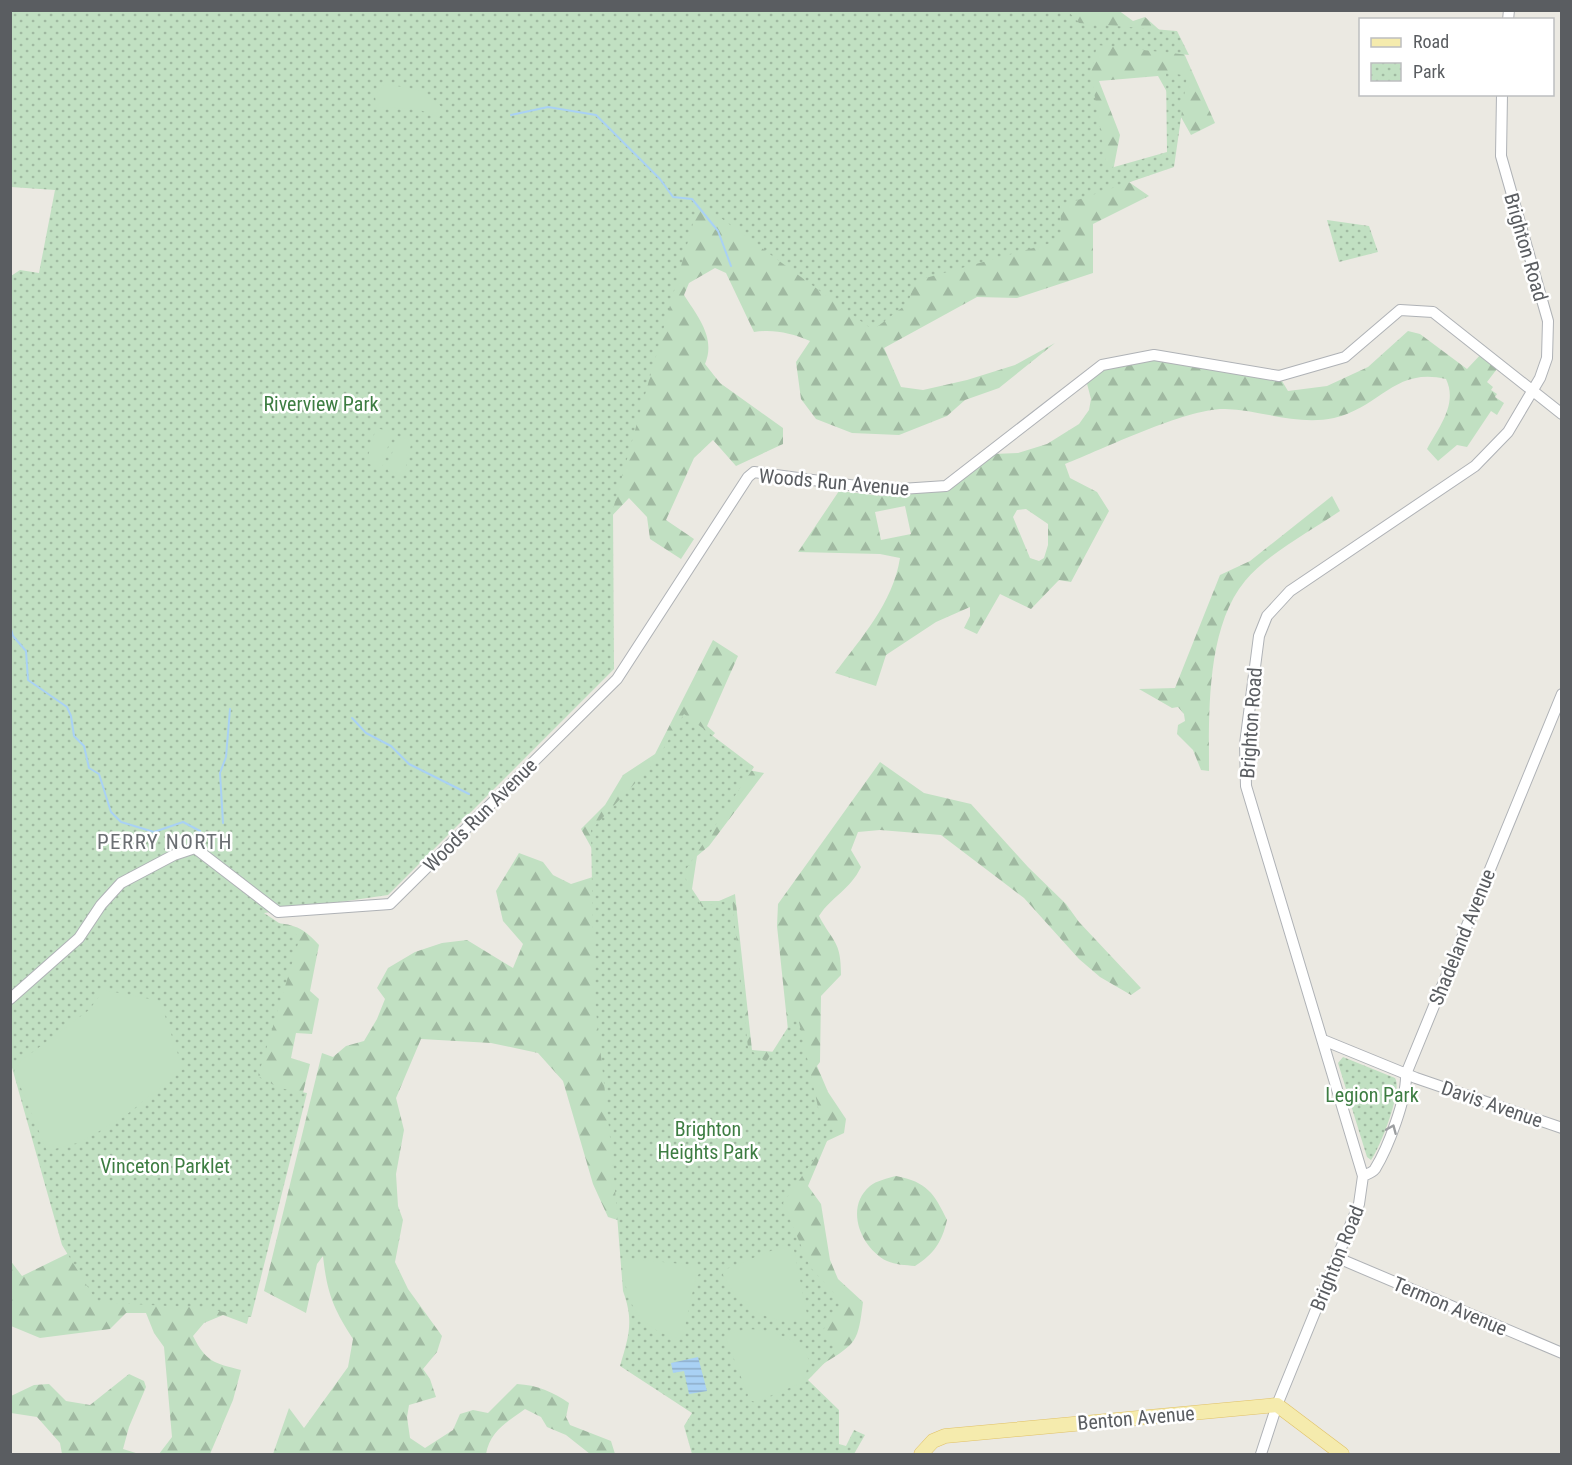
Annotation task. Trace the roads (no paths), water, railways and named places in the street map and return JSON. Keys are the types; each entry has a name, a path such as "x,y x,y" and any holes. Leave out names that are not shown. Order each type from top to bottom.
{"main road":[{"name":"Benton Avenue","path":"921,1455 933,1441 945,1436 1277,1405"},
{"path":"1277,1405 1342,1455"}],"street":[{"name":"Brighton Road","path":"1261,1455 1277,1405 1359,1204 1363,1176 1246,786 1245,744 1259,636 1267,616 1290,591 1475,466 1508,432 1532,394 1547,358 1548,321 1501,156 1502,96"},
{"name":"Woods Run Avenue","path":"10,999 79,938 101,905 121,883 174,855 195,848 279,912 390,904 617,679 752,473 843,482 886,490 946,486 1102,365 1150,355 1279,376 1345,357 1400,310 1432,312 1532,394 1562,414"},
{"name":"Shadeland Avenue","path":"1363,1176 1374,1171 1402,1105 1407,1088 1406,1074 1562,694"},
{"name":"Davis Avenue","path":"1323,1040 1406,1074 1562,1128"},
{"name":"Termon Avenue","path":"1338,1258 1562,1353"}],"water":[{"path":"698,1357 707,1391 689,1394 684,1371 673,1373 671,1363"}],"waterway":[{"path":"511,115 548,107 596,115 660,179 673,197 692,199 718,231 731,266"},
{"path":"10,626 13,636 26,651 28,680 67,707 74,736 84,746 89,768 99,774 111,812 121,822 154,832 183,822 200,831"},
{"path":"223,823 220,773 226,757 230,709"},
{"path":"352,718 366,733 391,746 409,764 469,794"}],"district":[{"name":"PERRY NORTH","path":"165,842"}],"park label":[{"name":"Riverview Park","path":"321,404"},
{"name":"Legion Park","path":"1372,1095"},
{"name":"Brighton Heights Park","path":"708,1140"},
{"name":"Vinceton Parklet","path":"165,1166"}]}
